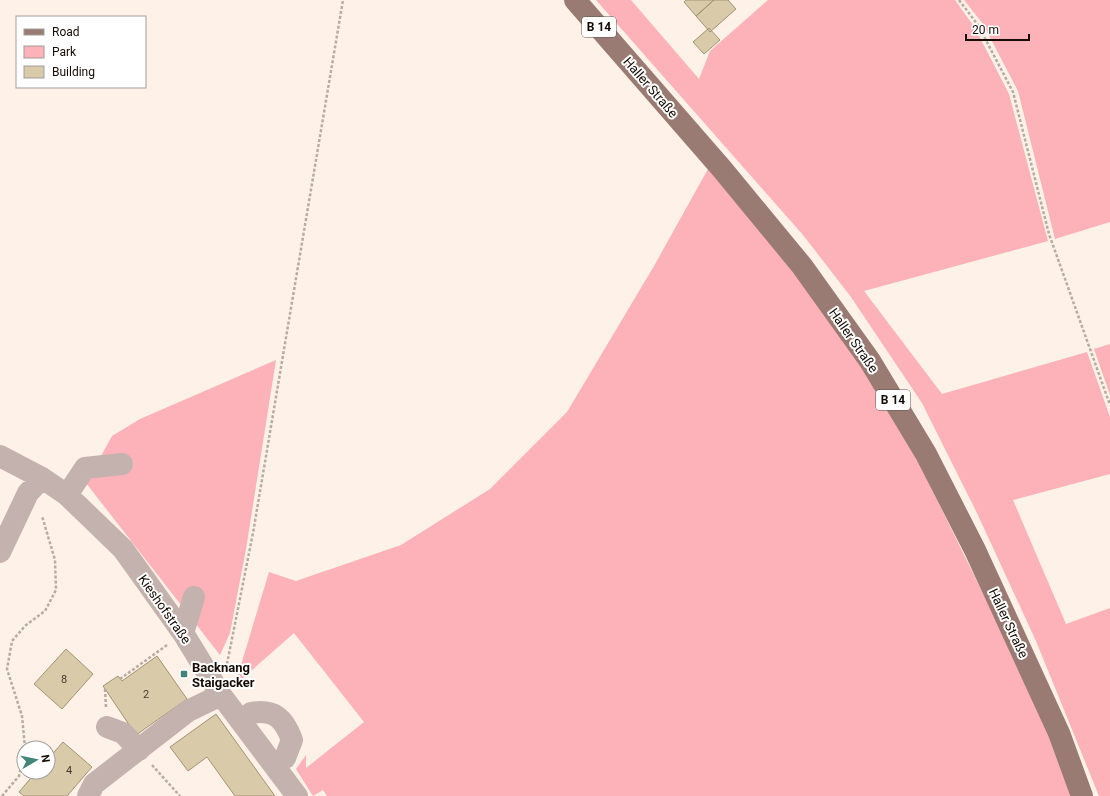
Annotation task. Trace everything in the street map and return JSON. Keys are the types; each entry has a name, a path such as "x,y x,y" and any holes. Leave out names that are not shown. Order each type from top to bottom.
{"main road":[{"name":"Haller Straße","path":"575,0 717,163 787,248 870,361 926,454 975,550 1059,733 1082,796"}],"street":[{"name":"Kieshofstraße","path":"0,456 35,485 67,495 123,549 183,633 221,695 246,717 280,762 297,796"},
{"path":"67,495 85,468 122,464"},
{"path":"0,552 6,530 35,485"},
{"path":"183,633 194,597"},
{"path":"88,796 94,784 188,711 221,695"},
{"path":"246,717 269,699"},
{"path":"246,717 265,711 273,713 284,724 292,740 280,762"},
{"path":"107,727 123,733 139,750"},
{"path":"280,762 307,740"}],"path":[{"path":"221,695 253,533 343,0"},
{"path":"959,0 978,26 1013,92 1049,234 1110,405"},
{"path":"24,740 22,716 7,669 12,641 25,626 44,611 56,590 55,560 42,516 35,485"},
{"path":"120,678 183,633"},
{"path":"139,750 180,796"},
{"path":"2,796 16,780"}],"green space":[{"path":"596,0 631,0 699,79 710,51 768,0 955,0 975,28 1009,94 1048,241 864,291 942,394 1087,352 1110,417 1110,474 1013,500 1066,624 1110,608 1110,796 1099,796 1036,641 977,513 922,403 851,297 803,235"},
{"path":"964,0 1110,0 1110,222 1055,239 1018,91 983,24"},
{"path":"708,169 782,257 826,315 868,377 913,451 1004,636 1055,748 1073,796 327,796 323,790 313,796 296,769 306,755 306,768 364,722 294,633 235,685 269,572 296,581 401,545 490,489 567,412 654,266"},
{"path":"1110,344 1110,395 1094,349"},
{"path":"276,360 246,549 230,633 220,655 86,483 112,436 140,419"}],"building":[{"path":"686,0 714,0 696,16 684,2"},
{"path":"714,0 728,0 736,9 710,32 696,16"},
{"path":"709,28 720,40 704,54 693,42"},
{"path":"66,649 93,674 62,709 34,684"},
{"path":"157,656 187,699 136,735 103,686 118,676 122,681"},
{"path":"216,714 275,796 235,796 207,757 188,771 170,747"},
{"path":"63,742 92,767 67,796 24,796 19,792 29,780 56,780 56,750"}],"place":[{"name":"Backnang Staigacker","path":"184,674"}]}
